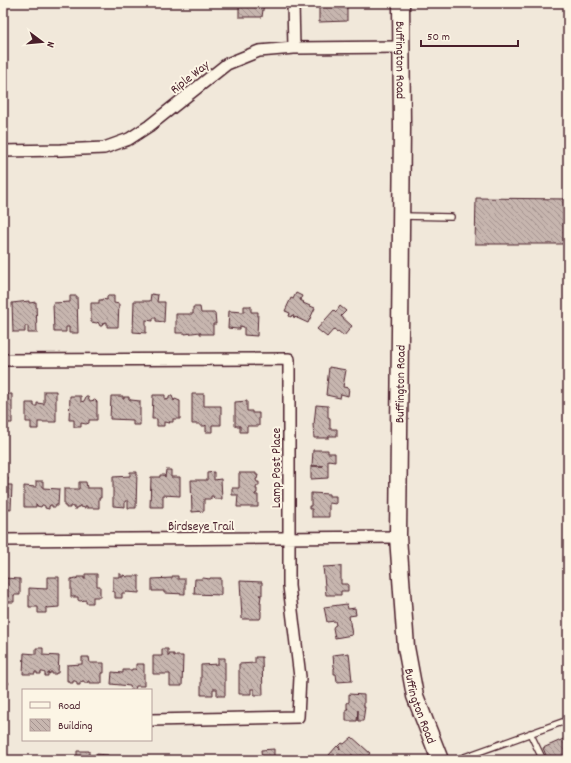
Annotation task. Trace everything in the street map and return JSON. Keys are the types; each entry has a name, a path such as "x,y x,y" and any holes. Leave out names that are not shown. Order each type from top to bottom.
{"street":[{"path":"293,3 294,48"},
{"name":"Buffington Road","path":"401,3 398,537 406,647 415,696 440,760"},
{"name":"Riple Way","path":"3,151 104,148 129,139 149,126 227,64 259,51 294,48 401,47"},
{"name":"Lamp Post Place","path":"3,360 289,359 289,586 300,677 298,717 152,720"},
{"name":"Birdseye Trail","path":"3,540 398,537"}],"lane":[{"path":"401,216 451,217"},
{"path":"456,760 568,720"},
{"path":"530,733 544,760"}],"building":[{"path":"239,3 264,3 262,17 239,17"},
{"path":"319,3 347,3 347,21 319,22"},
{"path":"476,198 568,199 568,244 475,244"},
{"path":"296,293 302,296 300,300 304,302 303,303 315,308 308,323 293,317 294,316 292,315 291,317 289,316 290,313 285,311 291,298 293,299"},
{"path":"151,294 158,295 157,302 165,302 164,322 156,321 156,318 153,318 153,321 146,320 146,333 133,332 134,301 150,301"},
{"path":"70,296 77,296 78,333 69,333 69,327 66,327 66,332 54,332 53,303 70,302"},
{"path":"107,296 114,296 114,303 119,304 118,327 107,327 107,322 100,326 98,322 91,322 91,303 99,303 99,300 102,299 107,300"},
{"path":"29,301 29,303 36,302 37,333 28,333 28,326 25,326 25,332 13,332 12,303"},
{"path":"244,306 251,306 251,312 258,312 257,336 244,335 244,327 240,326 240,329 228,328 229,311 244,312"},
{"path":"340,306 346,311 341,316 352,326 344,336 338,331 337,333 334,329 327,337 317,329 334,310 336,312"},
{"path":"193,307 200,307 201,313 215,313 216,324 213,324 213,334 200,334 200,332 185,334 176,333 176,314 193,314"},
{"path":"329,367 346,370 343,387 349,388 348,396 341,394 340,398 326,395"},
{"path":"44,391 56,391 56,422 38,422 38,429 31,429 31,422 26,422 26,403 34,403 34,406 37,406 37,403 44,404"},
{"path":"3,394 12,394 12,423 3,423"},
{"path":"192,394 204,394 204,406 221,406 221,425 212,425 212,432 206,432 206,425 200,426 200,424 192,424"},
{"path":"153,395 165,395 165,400 169,399 169,396 172,396 174,401 175,399 180,401 180,419 173,419 173,422 169,422 170,423 164,422 164,426 157,426 157,419 152,419"},
{"path":"70,396 81,396 81,402 84,401 86,397 88,397 90,401 95,400 97,402 97,420 89,420 89,423 81,423 81,427 74,427 74,420 69,420"},
{"path":"111,396 123,396 123,399 124,397 129,397 131,400 140,401 140,425 133,425 133,420 110,419"},
{"path":"247,401 247,411 259,413 259,426 247,426 247,432 240,432 240,426 235,426 235,402"},
{"path":"316,405 328,406 330,429 337,429 337,436 329,436 329,438 314,438 313,424"},
{"path":"313,450 328,450 328,453 335,453 335,461 328,460 328,478 311,479"},
{"path":"166,470 171,470 171,477 180,477 180,496 163,495 163,507 150,507 151,477 160,477 160,475 164,475 165,477"},
{"path":"130,472 137,472 136,508 128,508 128,501 125,501 125,507 113,506 113,477 130,476"},
{"path":"214,472 214,480 221,479 222,499 214,499 213,496 211,496 211,499 204,499 204,511 192,512 191,480 207,480 207,473"},
{"path":"239,473 256,473 256,475 258,475 256,480 259,482 259,486 256,488 257,493 255,495 258,495 258,507 237,507 238,495 232,495 232,488 239,488"},
{"path":"3,477 8,478 7,485 12,485 11,509 3,508"},
{"path":"36,481 43,481 43,488 59,489 58,505 56,505 56,507 52,507 52,505 50,505 49,509 45,508 43,505 41,507 37,506 36,504 36,507 24,507 24,486 36,487"},
{"path":"79,482 86,482 87,488 101,488 99,508 87,508 87,506 85,506 85,508 79,506 77,509 74,509 72,506 70,506 70,508 66,508 66,506 64,506 64,489 79,489"},
{"path":"311,493 336,496 336,504 329,503 329,517 312,517 312,509 309,509 309,506 311,506"},
{"path":"341,566 341,584 348,584 348,591 341,591 341,595 326,595 323,567"},
{"path":"85,574 97,574 97,586 100,586 100,597 93,597 93,603 86,603 86,600 80,601 78,600 78,597 71,597 71,579 84,577 85,579"},
{"path":"119,574 121,574 121,577 123,577 123,575 126,577 139,576 139,593 126,592 122,593 122,598 115,598 115,592 113,592 113,577 119,577"},
{"path":"172,576 178,576 178,579 185,579 185,594 152,591 152,579 172,578"},
{"path":"47,577 59,577 59,607 46,607 46,613 38,613 38,607 29,607 29,588 47,589"},
{"path":"4,578 20,579 20,595 14,595 14,602 7,602 7,595 3,595"},
{"path":"221,578 221,595 194,594 195,579"},
{"path":"240,581 262,582 262,595 259,595 261,596 260,619 242,619"},
{"path":"347,604 348,609 355,608 356,615 349,616 352,635 335,638 333,628 336,625 335,621 327,622 324,607"},
{"path":"36,648 43,648 43,655 59,656 58,673 52,674 52,672 50,672 50,674 48,673 48,676 45,676 45,673 43,672 41,672 41,674 37,674 37,672 35,672 35,674 23,674 24,653 36,654"},
{"path":"162,649 168,649 168,656 169,654 174,654 174,656 183,656 182,686 170,686 170,674 153,674 153,656 162,656"},
{"path":"349,653 352,681 337,682 336,674 334,674 335,668 333,655"},
{"path":"82,657 89,657 90,663 104,663 102,683 90,683 90,681 88,681 88,683 84,683 84,681 82,681 80,682 80,685 77,685 77,682 75,681 73,681 73,683 69,683 69,681 67,681 67,665 82,664"},
{"path":"255,657 262,657 263,695 254,695 254,689 251,689 251,694 239,694 239,664 255,663"},
{"path":"218,658 225,658 225,696 217,696 217,689 213,689 213,695 201,695 201,665 218,664"},
{"path":"136,664 144,664 144,686 136,686 135,689 131,689 130,686 111,684 112,672 123,673 123,670 136,670"},
{"path":"3,677 9,683 3,690"},
{"path":"349,694 364,695 365,707 363,721 358,721 358,710 357,721 346,721 346,709 348,709 347,703 349,702"},
{"path":"352,737 370,753 366,759 361,755 357,759 351,755 356,760 334,760 329,755 337,746 340,749 339,746 342,743 344,744"},
{"path":"568,737 568,760 548,760 543,748"},
{"path":"274,749 274,760 262,760 261,750"},
{"path":"77,751 89,751 89,755 108,755 108,760 77,760"},
{"path":"138,757 150,757 150,760 138,760"}]}
